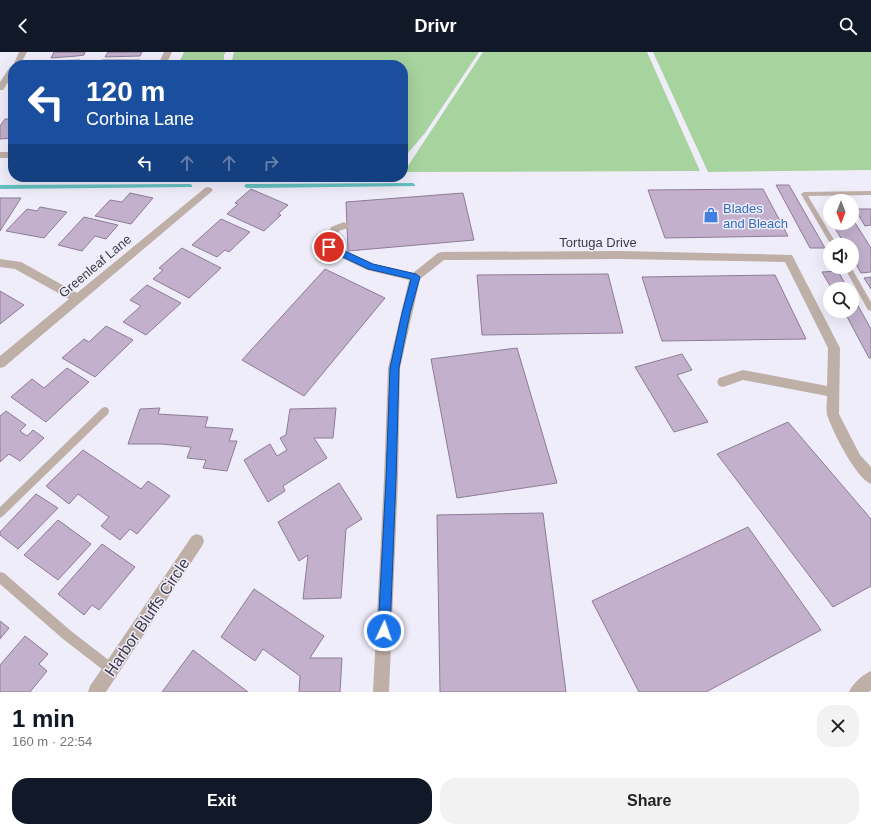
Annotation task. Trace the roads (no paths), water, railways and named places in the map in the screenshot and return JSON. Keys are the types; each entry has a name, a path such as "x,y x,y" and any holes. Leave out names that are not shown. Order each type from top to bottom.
{"street":[{"path":"0,88 8,76"},
{"name":"Greenleaf Lane","path":"0,363 208,190"},
{"path":"344,226 335,230 329,247 371,267 416,277 406,313 394,368 391,479 381,692"},
{"name":"Tortuga Drive","path":"416,277 442,256 620,255 788,258 834,348 833,392"},
{"path":"0,263 16,265 78,298"},
{"path":"723,382 743,375 833,392 833,414 855,459 871,477"},
{"name":"Harbor Bluffs Circle","path":"96,692 198,542"},
{"path":"857,692 871,679"}],"lane":[{"path":"830,238 804,194 871,193"},
{"path":"851,274 871,308"},
{"path":"0,513 105,411"},
{"path":"0,577 67,636 111,669"}],"waterway":[{"path":"246,186 413,185"},
{"path":"0,187 190,186"}],"place":[{"name":"Blades and Bleach","path":"711,215"}]}
